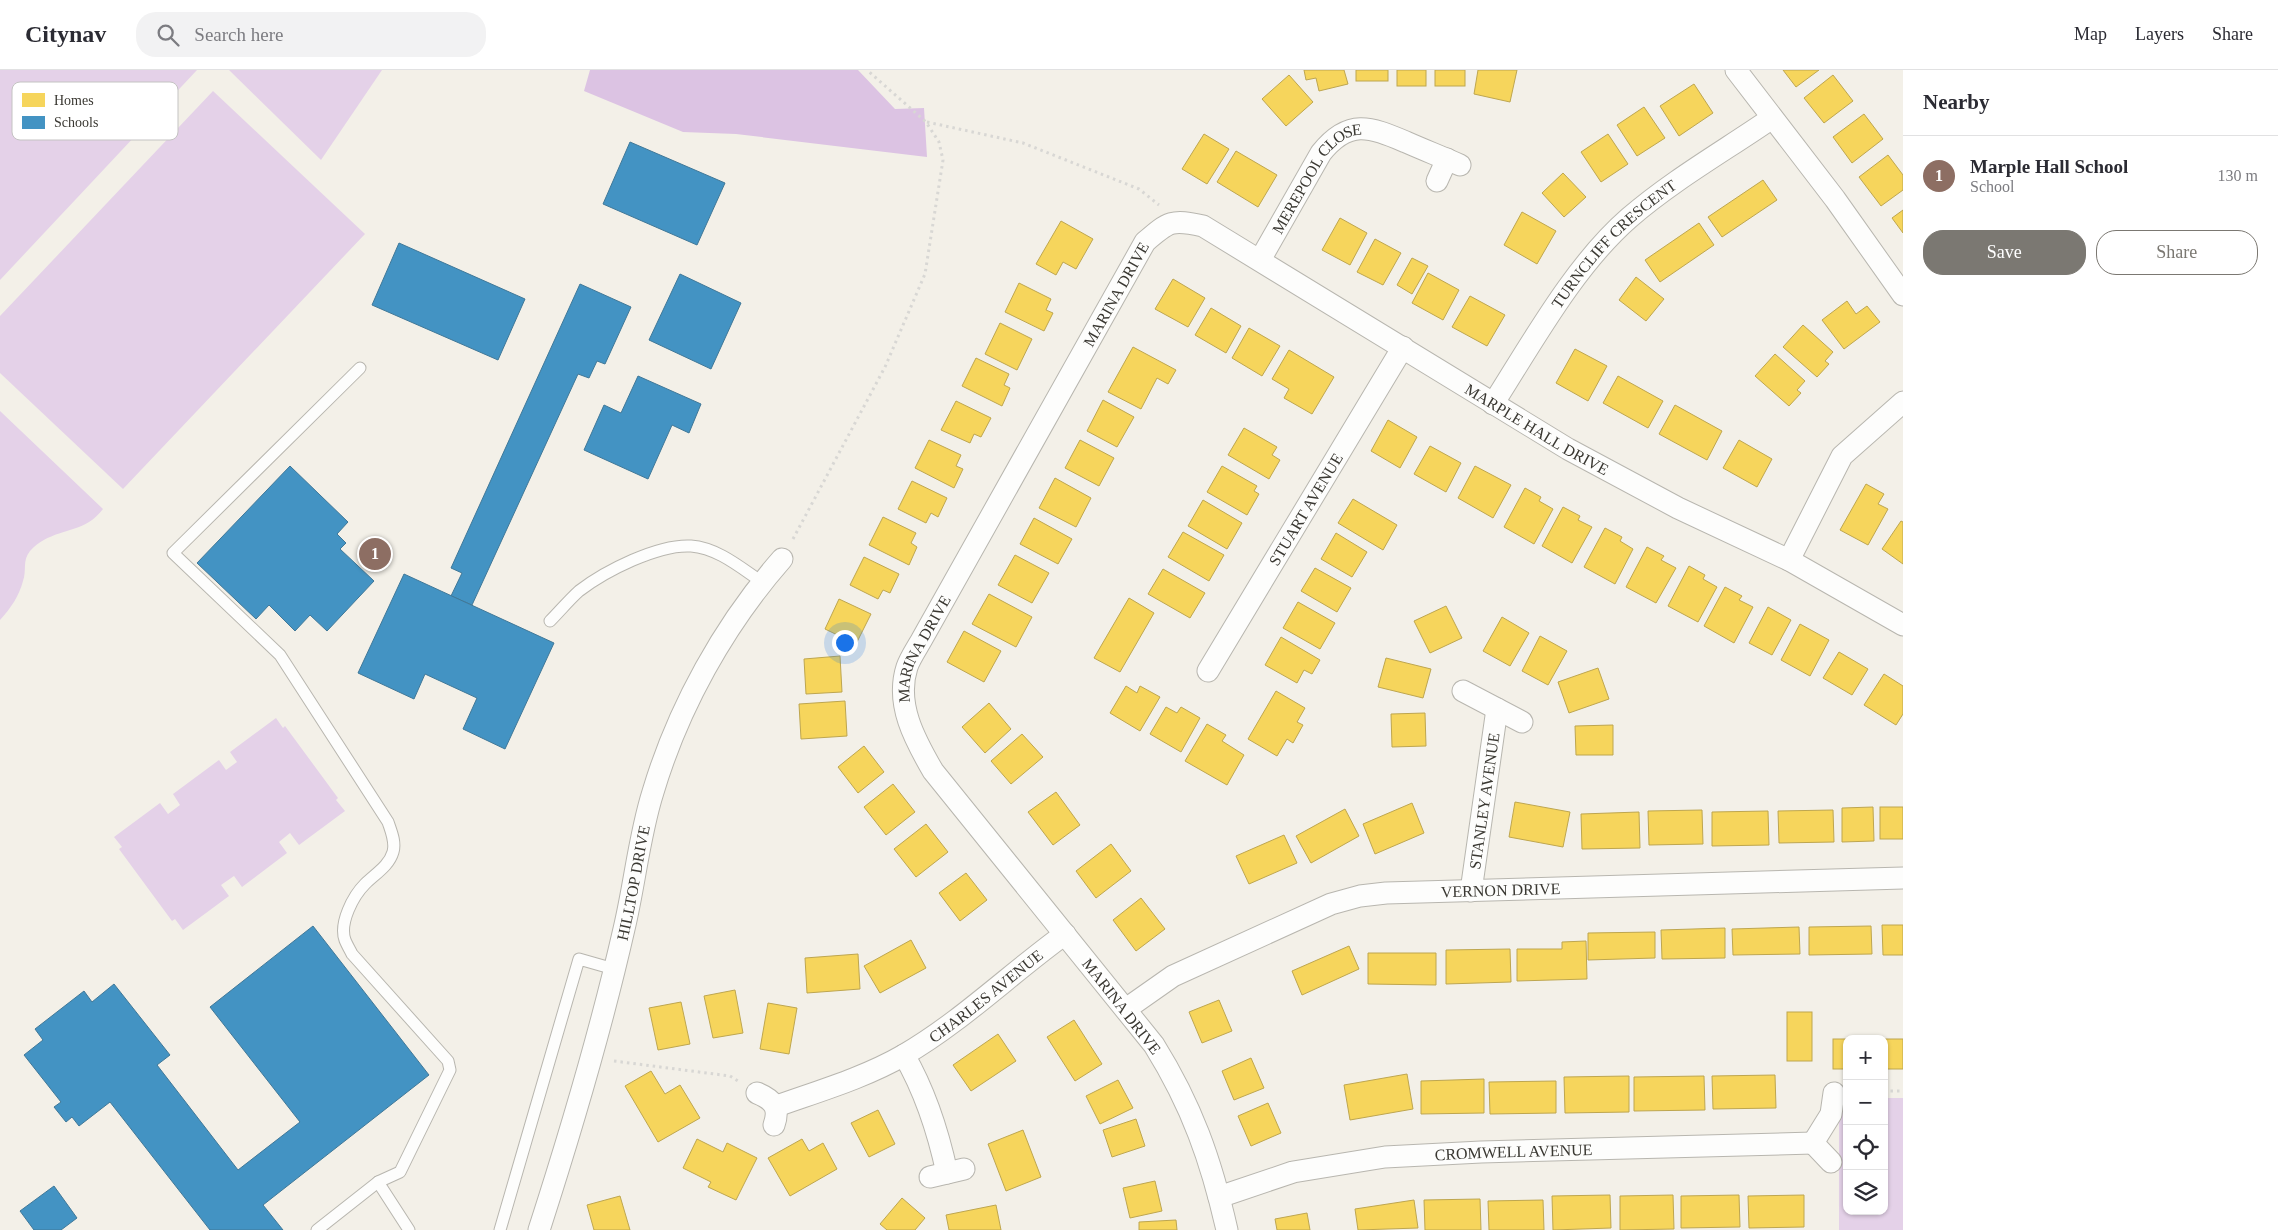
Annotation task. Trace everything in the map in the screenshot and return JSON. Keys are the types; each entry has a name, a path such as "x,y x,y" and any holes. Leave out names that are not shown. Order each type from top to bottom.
{"street":[{"path":"1736,70 1835,199 1903,295"},
{"name":"TURNCLIFF CRESCENT","path":"1493,404 1572,283 1628,219 1662,192 1772,118"},
{"name":"MEREPOOL CLOSE","path":"1260,260 1321,153 1331,139 1344,131 1358,128 1379,131 1453,162 1437,181"},
{"name":"MARPLE HALL DRIVE","path":"1179,221 1203,226 1568,449 1678,508 1788,560 1903,625"},
{"name":"MARINA DRIVE","path":"1179,221 1164,226 1145,242 907,668 904,693 907,719 919,747 933,771 1126,1009 1154,1045 1177,1082 1200,1133 1220,1198 1226,1230"},
{"name":"STUART AVENUE","path":"1208,671 1403,347"},
{"path":"1788,560 1832,471 1842,456 1903,402"},
{"name":"HILLTOP DRIVE","path":"539,1230 591,1057 614,969 652,792 677,724 717,650 762,582 782,559"},
{"name":"STANLEY AVENUE","path":"1462,691 1522,722"},
{"name":"STANLEY AVENUE","path":"1471,891 1497,709"},
{"name":"VERNON DRIVE","path":"1126,1009 1173,976 1331,904 1360,896 1386,893 1903,878"},
{"name":"CHARLES AVENUE","path":"757,1093 768,1098 775,1116 904,1055 964,1014 1065,934"},
{"path":"904,1055 931,1111 947,1173"},
{"path":"1831,1162 1813,1143 1831,1114 1834,1093"},
{"name":"CROMWELL AVENUE","path":"1220,1198 1293,1172 1385,1157 1490,1152 1813,1143"}],"lane":[{"path":"317,1230 378,1182 400,1172 450,1070 448,1061 352,954 344,939 347,912 363,886 388,862 394,851 393,836 388,822 280,655 173,553 360,368"},
{"path":"550,621 580,591 620,566 665,548 692,546 716,553 762,582"},
{"path":"500,1230 579,959 614,969"},
{"path":"378,1182 409,1230"}],"path":[{"path":"782,559 885,367 925,274 943,160 939,142 926,122 867,70"},
{"path":"926,122 1023,143 1139,189 1179,221"},
{"path":"591,1057 730,1076 757,1093"},
{"path":"1888,1091 1903,1091"}],"shaded area":[{"path":"0,70 197,70 178,90 178,82 12,82 12,140 131,140 0,280"},
{"path":"229,70 382,70 321,160"},
{"path":"590,70 858,70 895,109 924,108 927,157 736,134 683,132 584,91"},
{"path":"213,91 365,234 123,489 0,373 0,316 167,140 178,140 178,128"},
{"path":"0,411 103,509 89,522 51,536 30,551 26,558 24,577 19,592 0,620"},
{"path":"276,718 283,728 285,726 338,798 336,800 345,811 299,845 290,833 279,842 287,853 242,887 234,876 221,885 229,896 183,930 175,919 172,921 119,849 122,847 114,837 160,803 168,814 180,805 173,794 219,760 226,770 237,762 230,752"},
{"path":"1888,1098 1903,1098 1903,1230 1839,1230 1839,1099 1843,1099 1843,1215 1888,1215"}],"building: Homes":[{"path":"1304,70 1344,70 1348,84 1319,91 1316,78 1306,80"},
{"path":"1356,70 1388,70 1388,81 1356,81"},
{"path":"1397,70 1426,70 1426,86 1397,86"},
{"path":"1435,70 1465,70 1465,86 1435,86"},
{"path":"1478,70 1517,70 1510,102 1474,94"},
{"path":"1783,70 1819,70 1796,87"},
{"path":"1289,75 1313,102 1286,126 1262,99"},
{"path":"1833,75 1853,101 1824,123 1804,98"},
{"path":"1694,84 1713,113 1679,136 1660,106"},
{"path":"1644,107 1665,138 1637,156 1617,125"},
{"path":"1864,114 1883,139 1852,163 1833,137"},
{"path":"1204,134 1229,149 1207,184 1182,169"},
{"path":"1608,134 1628,164 1601,182 1581,152"},
{"path":"1236,151 1277,175 1258,207 1217,182"},
{"path":"1888,155 1903,175 1903,190 1881,206 1859,177"},
{"path":"1563,173 1586,197 1564,217 1542,193"},
{"path":"1763,180 1777,200 1722,237 1708,217"},
{"path":"1903,210 1903,233 1892,218"},
{"path":"1522,212 1556,231 1537,264 1504,245"},
{"path":"1340,218 1367,233 1350,265 1322,250"},
{"path":"1061,221 1093,239 1076,269 1063,262 1056,275 1036,264"},
{"path":"1699,223 1714,245 1660,282 1645,260"},
{"path":"1375,239 1401,253 1383,285 1357,272"},
{"path":"1412,258 1428,266 1412,294 1397,285"},
{"path":"1428,273 1459,290 1443,320 1412,303"},
{"path":"1636,277 1664,299 1646,321 1619,300"},
{"path":"1173,279 1205,298 1188,327 1155,309"},
{"path":"1019,283 1051,299 1046,310 1053,313 1044,331 1005,312"},
{"path":"1470,296 1505,315 1487,346 1452,327"},
{"path":"1847,301 1856,314 1867,306 1880,322 1844,349 1822,320"},
{"path":"1211,308 1241,326 1226,353 1195,335"},
{"path":"1000,323 1032,339 1017,370 985,354"},
{"path":"1803,325 1833,352 1825,361 1829,364 1817,377 1783,347"},
{"path":"1249,328 1280,346 1262,376 1232,358"},
{"path":"1133,347 1176,370 1168,384 1157,378 1141,409 1108,392"},
{"path":"1575,349 1607,366 1588,401 1556,383"},
{"path":"1289,350 1334,377 1312,414 1284,398 1289,389 1272,379"},
{"path":"1775,354 1805,381 1797,390 1801,393 1789,406 1755,376"},
{"path":"976,358 1009,374 1004,385 1010,388 1002,406 962,386"},
{"path":"1618,376 1663,401 1648,428 1603,403"},
{"path":"1103,400 1134,417 1117,447 1087,431"},
{"path":"956,401 991,418 981,437 974,434 970,443 941,430"},
{"path":"1675,405 1722,431 1707,460 1659,434"},
{"path":"1388,420 1417,437 1400,468 1371,451"},
{"path":"1244,428 1277,447 1272,455 1280,460 1269,479 1228,455"},
{"path":"929,440 961,455 956,466 963,469 954,488 915,468"},
{"path":"1080,440 1114,458 1099,486 1065,468"},
{"path":"1739,440 1772,459 1757,487 1723,468"},
{"path":"1430,446 1461,463 1446,492 1414,474"},
{"path":"1222,466 1257,486 1254,491 1259,494 1247,515 1207,492"},
{"path":"1475,466 1511,485 1493,518 1458,498"},
{"path":"1055,478 1091,498 1076,527 1039,508"},
{"path":"912,481 947,498 938,517 931,513 926,523 898,509"},
{"path":"1866,484 1884,494 1878,504 1888,509 1868,545 1840,530"},
{"path":"1525,488 1541,497 1539,501 1553,509 1534,544 1504,527"},
{"path":"1353,499 1397,525 1383,550 1338,523"},
{"path":"1203,500 1242,523 1227,549 1188,526"},
{"path":"1563,507 1580,516 1578,520 1592,527 1572,563 1542,546"},
{"path":"883,517 916,533 911,543 917,547 909,565 869,545"},
{"path":"1034,518 1072,539 1058,564 1020,544"},
{"path":"1901,521 1903,522 1903,564 1882,549"},
{"path":"1605,528 1622,537 1620,541 1633,549 1615,584 1584,567"},
{"path":"1183,532 1224,555 1209,581 1168,557"},
{"path":"1336,533 1367,552 1352,577 1321,559"},
{"path":"1647,547 1664,556 1661,560 1676,568 1656,603 1626,587"},
{"path":"1015,555 1049,573 1032,603 998,585"},
{"path":"864,557 899,574 890,593 883,590 878,599 850,585"},
{"path":"1689,566 1705,575 1703,579 1717,587 1698,622 1668,606"},
{"path":"1315,568 1351,588 1337,612 1301,591"},
{"path":"1163,569 1205,593 1190,618 1148,594"},
{"path":"1725,587 1742,596 1739,600 1753,607 1734,643 1704,626"},
{"path":"989,594 1032,617 1016,647 972,624"},
{"path":"1129,598 1154,613 1120,672 1094,658"},
{"path":"839,599 871,614 856,644 825,629"},
{"path":"1298,602 1335,623 1320,649 1283,628"},
{"path":"1446,606 1462,638 1430,653 1414,621"},
{"path":"1768,607 1791,620 1772,655 1749,643"},
{"path":"1502,617 1529,633 1510,666 1483,651"},
{"path":"1800,624 1829,640 1810,676 1781,660"},
{"path":"964,631 1001,651 984,682 947,662"},
{"path":"1540,636 1567,651 1548,685 1522,671"},
{"path":"1281,637 1320,660 1312,674 1304,670 1297,683 1265,665"},
{"path":"1839,652 1868,669 1852,695 1823,678"},
{"path":"840,656 842,692 806,694 804,659"},
{"path":"1386,658 1431,669 1423,698 1378,687"},
{"path":"1598,668 1609,699 1569,713 1558,682"},
{"path":"1884,674 1903,686 1903,714 1896,725 1864,705"},
{"path":"1126,686 1137,693 1140,686 1160,697 1140,731 1110,713"},
{"path":"1276,691 1305,708 1297,722 1303,725 1293,743 1287,739 1277,756 1248,739"},
{"path":"845,701 847,736 801,739 799,704"},
{"path":"989,703 1011,729 985,753 962,727"},
{"path":"1166,707 1177,713 1181,707 1200,718 1181,752 1150,734"},
{"path":"1425,713 1426,746 1392,747 1391,714"},
{"path":"1207,724 1226,735 1222,741 1244,755 1227,785 1185,761"},
{"path":"1613,725 1613,755 1576,755 1575,726"},
{"path":"1022,734 1043,757 1011,784 991,761"},
{"path":"864,746 884,772 858,793 838,767"},
{"path":"893,784 915,812 886,835 864,807"},
{"path":"1056,792 1080,825 1053,845 1028,812"},
{"path":"1515,802 1570,812 1563,847 1509,837"},
{"path":"1412,803 1424,833 1375,854 1363,824"},
{"path":"1873,807 1874,841 1842,842 1842,808"},
{"path":"1880,807 1903,807 1903,839 1880,839"},
{"path":"1345,809 1359,836 1311,863 1296,836"},
{"path":"1702,810 1703,844 1649,845 1648,811"},
{"path":"1833,810 1834,842 1779,843 1778,811"},
{"path":"1768,811 1769,845 1712,846 1712,812"},
{"path":"1639,812 1640,848 1582,849 1581,814"},
{"path":"926,824 948,852 916,877 894,849"},
{"path":"1284,835 1297,863 1249,884 1236,856"},
{"path":"1111,844 1131,871 1096,898 1076,871"},
{"path":"966,873 987,900 960,921 939,893"},
{"path":"1141,898 1165,929 1136,951 1113,920"},
{"path":"1882,925 1903,925 1903,955 1883,955"},
{"path":"1871,926 1872,954 1809,955 1809,927"},
{"path":"1799,927 1800,954 1733,955 1732,929"},
{"path":"1725,928 1725,958 1662,959 1661,930"},
{"path":"1655,932 1655,958 1588,960 1588,933"},
{"path":"911,940 926,968 880,993 864,966"},
{"path":"1586,941 1587,979 1517,981 1517,949 1562,949 1562,942"},
{"path":"1349,946 1359,969 1302,995 1292,971"},
{"path":"1510,949 1511,982 1446,984 1446,950"},
{"path":"1368,953 1436,953 1436,985 1368,984"},
{"path":"858,954 860,989 807,993 805,958"},
{"path":"735,990 743,1033 713,1038 704,996"},
{"path":"1219,1000 1232,1031 1202,1043 1189,1012"},
{"path":"681,1002 690,1044 658,1050 649,1008"},
{"path":"768,1003 797,1008 789,1054 760,1049"},
{"path":"1787,1012 1812,1012 1812,1061 1787,1061"},
{"path":"1074,1020 1102,1064 1075,1081 1047,1037"},
{"path":"998,1034 1016,1061 971,1091 953,1065"},
{"path":"1833,1039 1843,1039 1843,1069 1833,1069"},
{"path":"1888,1039 1903,1039 1903,1069 1888,1069"},
{"path":"1251,1058 1264,1088 1234,1100 1222,1071"},
{"path":"651,1071 665,1094 680,1085 700,1118 658,1142 625,1086"},
{"path":"1407,1074 1413,1109 1350,1120 1344,1085"},
{"path":"1775,1075 1776,1108 1713,1109 1712,1076"},
{"path":"1629,1076 1629,1112 1565,1113 1564,1077"},
{"path":"1704,1076 1705,1110 1634,1111 1634,1077"},
{"path":"1484,1079 1484,1113 1421,1114 1421,1081"},
{"path":"1118,1080 1133,1108 1100,1124 1086,1096"},
{"path":"1556,1081 1556,1113 1490,1114 1489,1082"},
{"path":"1268,1103 1281,1133 1251,1146 1238,1116"},
{"path":"878,1110 895,1144 869,1157 851,1123"},
{"path":"1136,1119 1145,1146 1112,1157 1103,1130"},
{"path":"1023,1130 1041,1177 1006,1191 988,1144"},
{"path":"697,1139 723,1152 727,1143 757,1158 736,1200 708,1187 711,1182 683,1168"},
{"path":"802,1139 809,1151 823,1143 837,1169 790,1196 768,1158"},
{"path":"1155,1181 1162,1211 1130,1218 1123,1188"},
{"path":"1610,1195 1611,1228 1553,1230 1552,1196"},
{"path":"1673,1195 1674,1229 1620,1230 1620,1196"},
{"path":"1739,1195 1740,1227 1681,1228 1681,1196"},
{"path":"1804,1195 1804,1227 1749,1228 1748,1196"},
{"path":"620,1196 630,1230 594,1230 587,1205"},
{"path":"902,1198 925,1218 915,1230 887,1230 880,1224"},
{"path":"1480,1199 1481,1230 1425,1230 1424,1200"},
{"path":"1414,1200 1418,1228 1358,1230 1355,1209"},
{"path":"1543,1200 1544,1230 1489,1230 1488,1201"},
{"path":"996,1205 1001,1230 949,1230 946,1215"},
{"path":"1307,1213 1310,1230 1277,1230 1275,1219"},
{"path":"1176,1220 1177,1230 1139,1230 1139,1222"}],"building: Schools":[{"path":"630,142 725,183 697,245 603,204"},
{"path":"399,243 525,299 498,360 372,305"},
{"path":"680,274 741,303 711,369 649,340"},
{"path":"580,284 631,307 605,364 597,361 589,378 578,374 472,605 451,596 462,573 451,568"},
{"path":"638,376 701,404 689,433 672,425 648,479 584,450 604,405 621,413"},
{"path":"290,466 348,522 337,534 346,543 340,549 374,581 327,631 310,615 295,631 269,605 256,619 197,563"},
{"path":"404,574 554,643 505,749 463,729 477,698 425,674 414,699 358,673"},
{"path":"313,926 429,1075 263,1205 283,1230 210,1230 110,1102 79,1126 72,1117 66,1122 54,1107 61,1102 24,1055 43,1040 35,1029 84,991 92,1002 114,984 170,1055 157,1065 238,1170 300,1122 210,1007"},
{"path":"54,1186 77,1218 61,1230 34,1230 20,1211"}],"place":[{"name":"Marple Hall School","path":"375,554"}]}
